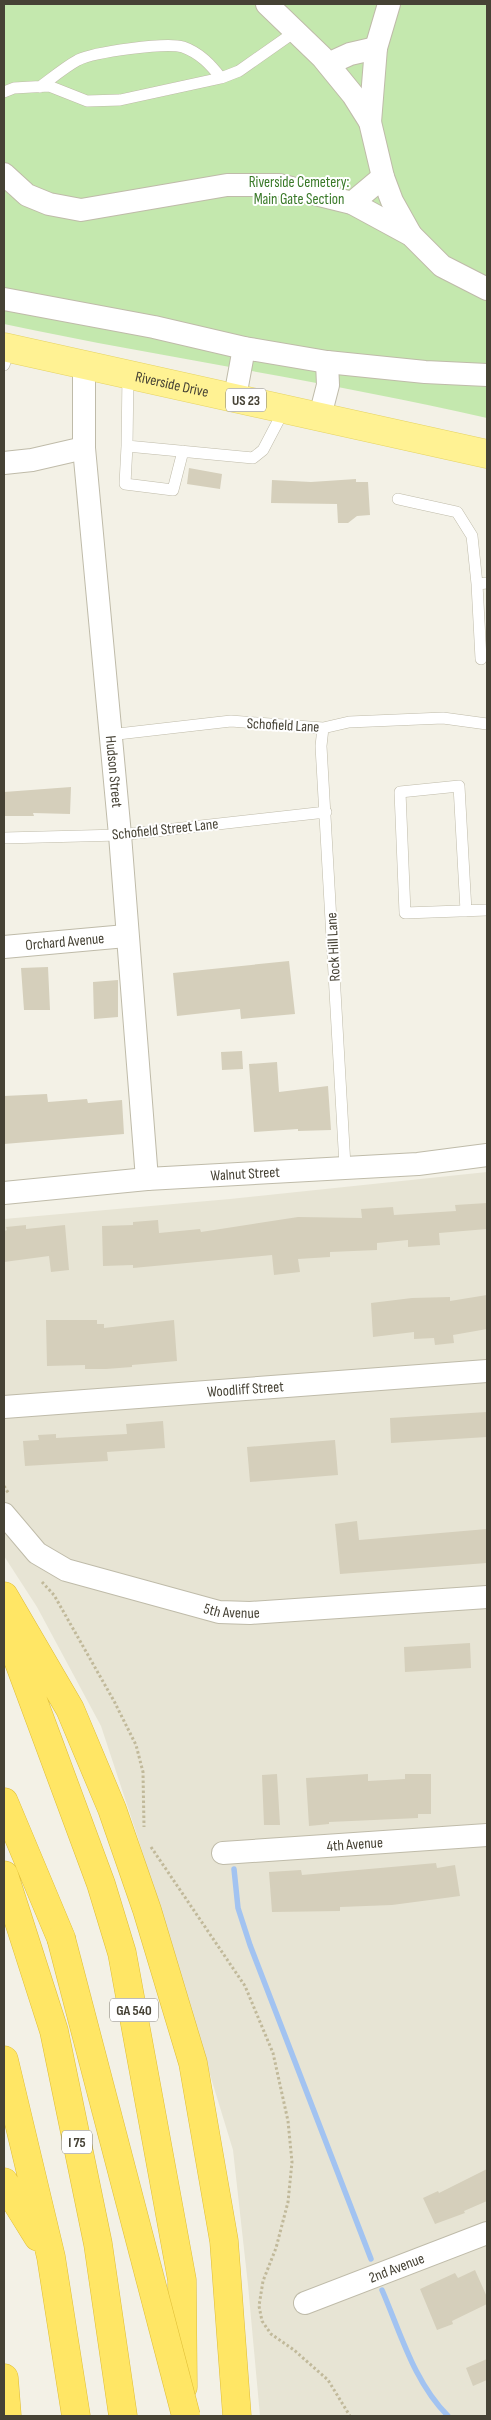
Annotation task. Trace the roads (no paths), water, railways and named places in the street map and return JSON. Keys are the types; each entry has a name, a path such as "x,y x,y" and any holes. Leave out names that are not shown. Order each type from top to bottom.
{"highway":[{"path":"4,1596 70,1709 112,1810 147,1910 193,2063 224,2241 236,2416"},
{"name":"GA 540","path":"4,1622 98,1875 122,1953 182,2280 185,2416"},
{"path":"4,1802 61,1938 185,2416"},
{"name":"I 75","path":"4,1875 54,2031 98,2244 123,2416"},
{"path":"4,2060 51,2257 76,2416"},
{"path":"4,2182 51,2257"},
{"path":"4,2378 7,2416"}],"main road":[{"name":"Riverside Drive","path":"6,353 84,363 487,454"}],"street":[{"path":"267,4 328,64 352,94 370,122"},
{"path":"389,4 376,48 370,122 383,177 392,201 411,236"},
{"path":"328,64 350,54 376,48"},
{"path":"4,174 27,195 49,204 81,210 227,185 279,185 352,203 411,236 442,266 485,287"},
{"path":"352,203 383,177"},
{"path":"4,299 154,328 244,348 327,362 425,372 487,375"},
{"path":"234,397 244,348"},
{"path":"320,416 328,385 327,362"},
{"name":"Hudson Street","path":"84,363 84,448 109,735 120,834 126,936 147,1179"},
{"path":"4,463 32,460 84,448"},
{"name":"Orchard Avenue","path":"4,947 126,936"},
{"name":"Walnut Street","path":"4,1193 147,1179 345,1166 418,1164 487,1154"},
{"name":"Woodliff Street","path":"4,1407 487,1372"},
{"name":"5th Avenue","path":"9,1508 24,1540 37,1553 66,1570 219,1612 250,1613 487,1597"},
{"name":"4th Avenue","path":"223,1853 487,1835"},
{"name":"2nd Avenue","path":"305,2303 487,2233"}],"lane":[{"path":"4,92 14,88 49,86 87,102 120,100 221,78 239,71 296,31"},
{"path":"40,87 78,60 160,46 184,48 204,59 221,78"},
{"path":"128,373 128,446 125,484 173,490 184,451"},
{"path":"128,446 253,458 263,450 285,408"},
{"path":"398,499 457,512 472,536 482,583 481,659"},
{"name":"Schofield Lane","path":"109,735 231,722 323,728 349,722 443,718 487,724"},
{"name":"Rock Hill Lane","path":"323,728 321,746 345,1166"},
{"path":"466,911 459,786 400,792 405,913 466,911 487,910"},
{"name":"Schofield Street Lane","path":"4,838 120,834 326,812"}],"waterway":[{"path":"234,1869 238,1908 250,1945 371,2259"},
{"path":"382,2290 417,2373 436,2403 448,2416"}],"park label":[{"name":"Riverside Cemetery: Main Gate Section","path":"299,190"}]}
